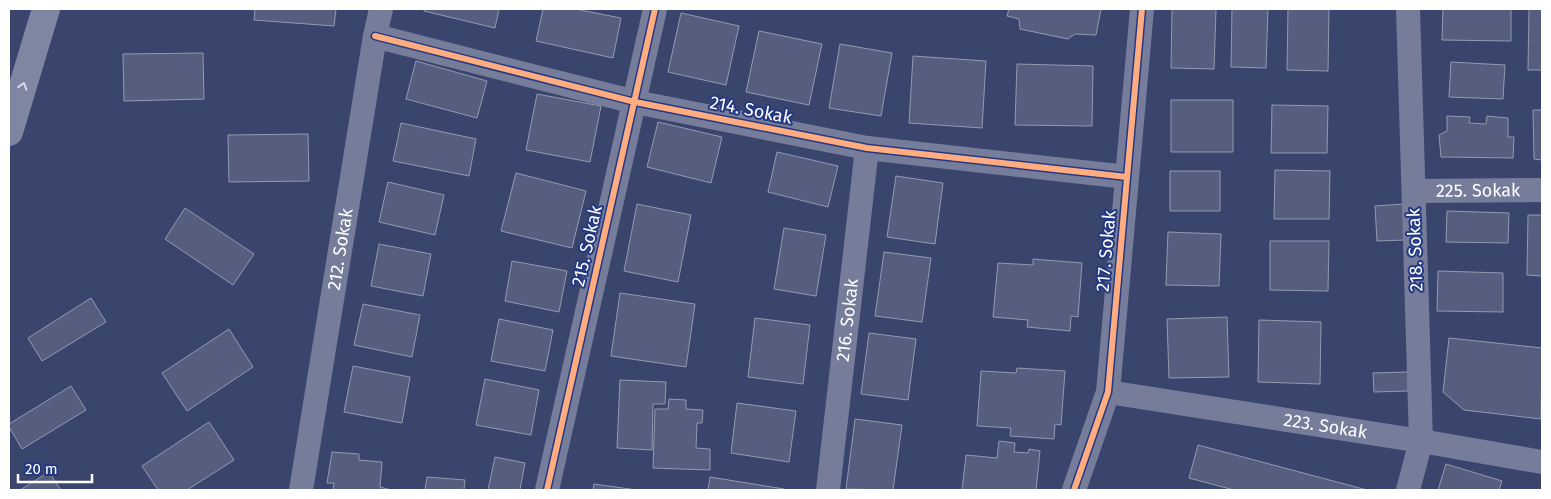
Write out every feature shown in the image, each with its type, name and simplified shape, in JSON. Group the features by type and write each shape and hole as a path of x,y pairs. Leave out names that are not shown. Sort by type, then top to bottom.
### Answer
{"main road":[{"path":"9,132 46,9"}],"street":[{"name":"212. Sokak","path":"300,490 381,9"},
{"name":"215. Sokak","path":"547,490 655,9"},
{"name":"217. Sokak","path":"1074,490 1108,392 1142,9"},
{"name":"218. Sokak","path":"1408,9 1421,441 1408,490"},
{"name":"214. Sokak","path":"375,36 635,102 867,148 1127,177"},
{"name":"216. Sokak","path":"828,490 867,148"},
{"name":"225. Sokak","path":"1414,191 1542,190"},
{"name":"223. Sokak","path":"1108,392 1542,462"}],"building":[{"path":"255,9 336,9 334,26 254,20"},
{"path":"424,9 499,9 495,28 424,11"},
{"path":"543,9 575,9 621,18 613,58 536,41"},
{"path":"1009,9 1101,9 1096,35 1075,34 1068,39 1020,29 1019,19 1007,16"},
{"path":"1172,9 1216,9 1214,69 1171,68"},
{"path":"1232,9 1268,9 1266,68 1231,67"},
{"path":"1288,9 1329,9 1328,71 1287,70"},
{"path":"1443,9 1511,9 1511,41 1442,40"},
{"path":"1529,9 1542,9 1542,70 1528,70"},
{"path":"681,13 739,26 726,85 668,72"},
{"path":"759,31 822,44 809,105 746,92"},
{"path":"840,44 892,53 881,116 829,108"},
{"path":"203,53 204,99 124,101 123,54"},
{"path":"913,56 986,61 982,128 909,123"},
{"path":"416,61 487,81 477,118 406,99"},
{"path":"1451,62 1505,65 1503,99 1449,97"},
{"path":"1017,64 1093,66 1092,126 1015,125"},
{"path":"537,94 601,106 590,162 526,150"},
{"path":"1171,100 1233,100 1233,152 1171,152"},
{"path":"1272,105 1328,106 1327,153 1271,153"},
{"path":"1533,110 1542,110 1542,160 1534,159"},
{"path":"1447,116 1470,117 1469,123 1486,124 1487,116 1508,118 1508,137 1514,137 1513,158 1441,157 1439,135 1447,131"},
{"path":"658,122 722,137 711,183 647,167"},
{"path":"401,123 476,139 469,176 393,161"},
{"path":"308,134 309,181 229,182 228,135"},
{"path":"777,152 838,166 828,207 768,192"},
{"path":"1275,170 1330,171 1329,219 1274,219"},
{"path":"1170,171 1220,171 1220,211 1170,211"},
{"path":"516,173 586,191 572,248 501,231"},
{"path":"896,176 943,183 935,244 887,237"},
{"path":"388,182 444,195 435,235 379,222"},
{"path":"637,204 691,215 678,282 624,271"},
{"path":"1404,204 1406,240 1377,241 1375,206"},
{"path":"185,208 254,254 233,285 165,239"},
{"path":"1447,211 1509,213 1508,243 1446,242"},
{"path":"1528,215 1542,215 1542,276 1527,275"},
{"path":"784,228 826,235 816,296 774,289"},
{"path":"1168,232 1221,234 1219,286 1166,285"},
{"path":"1270,241 1329,241 1328,291 1270,290"},
{"path":"379,244 431,254 423,296 371,286"},
{"path":"884,252 931,258 922,322 875,316"},
{"path":"1033,259 1082,263 1078,317 1071,316 1070,331 1027,327 1028,320 993,317 998,263 1033,265"},
{"path":"512,261 567,271 559,312 505,301"},
{"path":"1438,271 1503,273 1503,312 1437,311"},
{"path":"620,293 695,304 686,367 611,356"},
{"path":"91,298 106,322 42,361 28,338"},
{"path":"363,304 420,315 412,357 354,345"},
{"path":"1227,317 1229,377 1169,378 1167,319"},
{"path":"755,318 810,325 803,384 748,377"},
{"path":"499,319 553,330 545,371 491,361"},
{"path":"1259,320 1321,322 1320,384 1258,382"},
{"path":"229,329 253,367 187,411 162,373"},
{"path":"869,333 916,339 908,400 861,394"},
{"path":"1449,338 1542,348 1541,419 1464,410 1443,392"},
{"path":"353,366 410,377 402,423 344,412"},
{"path":"1017,368 1065,371 1061,425 1055,424 1054,439 1010,436 1011,428 977,426 981,371 1016,373"},
{"path":"1408,372 1408,391 1374,392 1373,373"},
{"path":"485,379 539,390 531,435 476,425"},
{"path":"620,380 666,382 665,404 653,404 652,450 617,448"},
{"path":"71,386 86,410 22,449 9,424"},
{"path":"669,399 686,400 686,409 703,410 702,423 697,423 696,448 710,449 710,470 653,468 655,409 668,409"},
{"path":"737,403 796,411 789,462 731,453"},
{"path":"855,419 902,425 893,490 846,489"},
{"path":"209,422 234,460 187,490 158,490 142,466"},
{"path":"999,441 1015,443 1014,452 1028,453 1029,449 1040,451 1036,490 962,490 966,455 997,458"},
{"path":"1198,445 1367,490 1234,490 1189,478"},
{"path":"332,452 359,454 359,460 382,462 380,487 391,490 333,490 334,483 327,483"},
{"path":"495,457 525,463 520,490 488,490"},
{"path":"1446,464 1502,481 1499,490 1438,490"},
{"path":"49,472 61,490 20,490"},
{"path":"427,477 465,480 464,490 425,490"},
{"path":"710,477 784,489 784,490 708,490"},
{"path":"594,484 637,490 593,490"}],"cycle path":[{"path":"547,490 655,9"},
{"path":"1074,490 1108,392 1142,9"},
{"path":"375,36 635,102 867,148 1127,177"}]}
